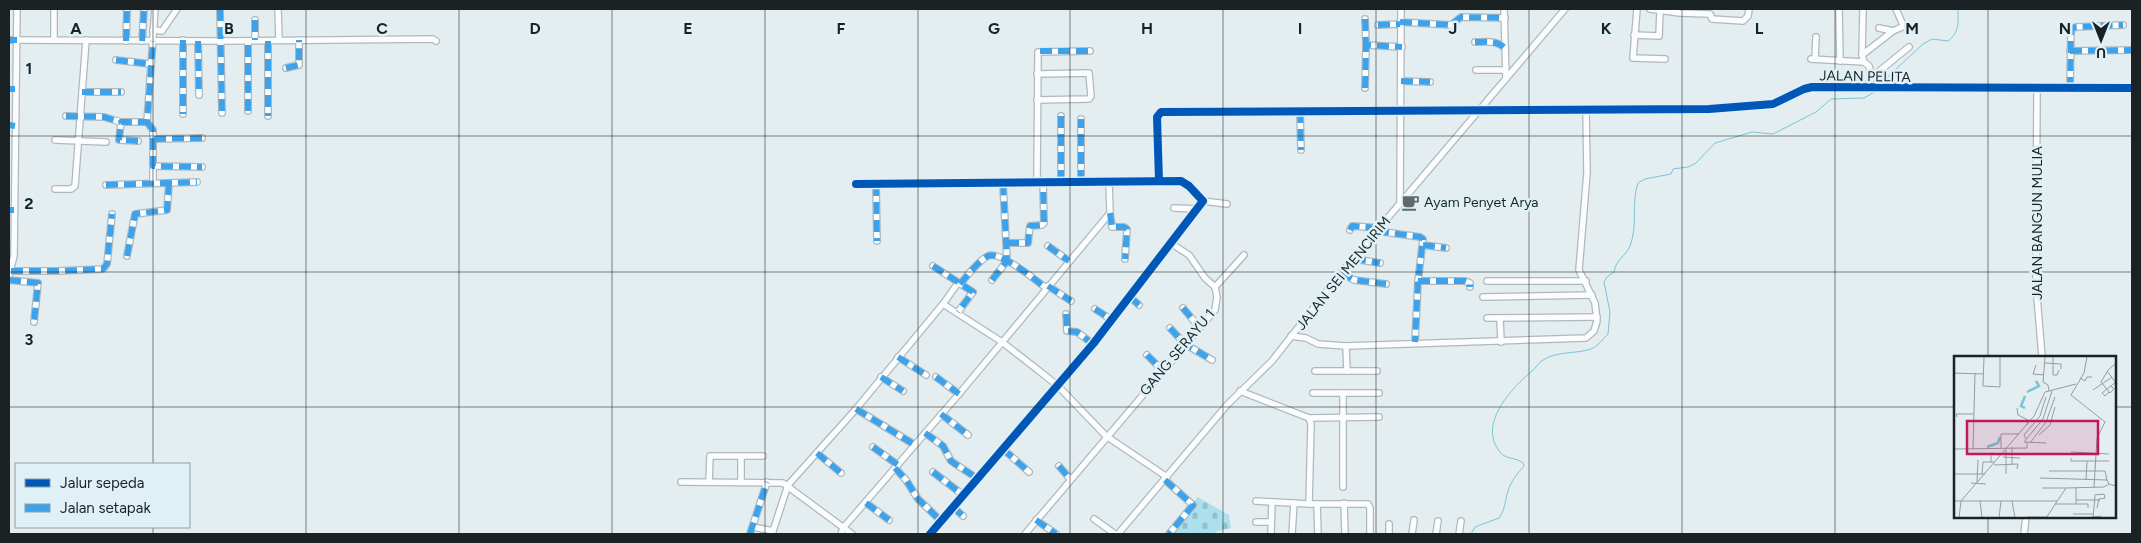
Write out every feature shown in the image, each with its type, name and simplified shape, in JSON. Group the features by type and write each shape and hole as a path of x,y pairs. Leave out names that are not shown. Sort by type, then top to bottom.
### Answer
{"street":[{"path":"17,9 12,89 11,210 14,256 10,273 103,269 106,264 112,214"},
{"path":"54,9 54,40"},
{"path":"126,41 127,9"},
{"path":"142,41 144,9"},
{"path":"153,183 154,139 153,130 147,122 155,9"},
{"path":"153,30 162,31 177,9"},
{"path":"220,9 222,112"},
{"path":"278,9 278,40"},
{"path":"1400,204 1401,9"},
{"path":"1504,9 1506,78"},
{"name":"JALAN SEI MENCIRIM","path":"1116,534 1227,405 1272,361 1340,273 1481,110 1564,9"},
{"path":"1637,9 1632,58 1665,59"},
{"path":"1650,9 1686,14 1711,11 1712,19 1743,21 1748,16 1749,9"},
{"path":"1839,9 1840,61"},
{"path":"1863,9 1862,55 1864,62 1869,66 1872,77 1870,88"},
{"path":"1862,55 1903,25 1896,9"},
{"path":"1634,35 1659,36 1660,11"},
{"path":"1378,25 1400,23 1451,25 1461,17 1505,18"},
{"path":"1365,19 1365,88"},
{"path":"255,20 255,40"},
{"path":"2070,89 2072,27 2123,25"},
{"path":"1879,28 1893,32"},
{"path":"1816,37 1813,59 1864,62"},
{"path":"9,40 268,41 433,39 436,41"},
{"path":"56,189 71,189 75,186 86,40"},
{"path":"182,40 183,114"},
{"path":"286,68 299,65 300,40"},
{"path":"198,41 199,95"},
{"path":"248,41 248,111"},
{"path":"268,41 268,116"},
{"path":"1475,42 1490,41 1505,48"},
{"path":"1366,45 1402,46"},
{"path":"1872,77 1909,47"},
{"path":"1007,243 1028,243 1030,226 1042,225 1044,223 1040,182 1037,100 1038,54 1040,50 1090,50"},
{"path":"2070,51 2132,50"},
{"path":"116,60 150,64"},
{"path":"1476,70 1505,70"},
{"path":"1037,74 1089,73 1090,98 1037,100"},
{"path":"1401,81 1430,82"},
{"name":"JALAN PELITA","path":"1159,181 1157,117 1159,112 1709,109 1763,106 1782,101 1808,88 2132,88"},
{"name":"JALAN BANGUN MULIA","path":"2037,89 2036,284 2042,356"},
{"path":"82,92 120,92"},
{"path":"1291,336 1306,338 1318,344 1346,346 1415,342 1500,342 1586,338 1594,331 1597,317 1592,295 1586,281 1580,274 1579,258 1588,173 1586,110"},
{"path":"1300,111 1301,150"},
{"path":"66,116 104,117 121,122 147,122"},
{"path":"1061,116 1061,182"},
{"path":"1081,119 1081,182"},
{"path":"121,122 116,140 138,141"},
{"path":"154,139 202,138"},
{"path":"55,140 106,142"},
{"path":"153,166 202,167"},
{"path":"856,184 1159,181 1185,183 1203,202 1227,204"},
{"path":"106,185 198,182"},
{"path":"1109,182 1112,227 1126,228 1125,259"},
{"path":"127,256 135,214 168,210 169,183"},
{"path":"992,280 1007,261 1003,183"},
{"path":"876,184 877,241"},
{"path":"930,534 1093,344 1203,202"},
{"path":"1174,208 1197,209"},
{"path":"842,531 1110,212"},
{"path":"1350,230 1352,226 1422,237 1423,246 1418,281 1415,342"},
{"name":"GANG SERAYU 1","path":"1025,534 1214,310 1215,287 1205,278 1197,263 1189,255 1172,244"},
{"path":"1048,246 1069,261"},
{"path":"1423,246 1446,248"},
{"path":"753,527 772,533 788,486 856,409 959,283 973,268 990,255 1007,261 1071,301"},
{"path":"1215,287 1244,255"},
{"path":"1354,259 1380,263"},
{"path":"933,266 972,292 958,312"},
{"path":"1340,273 1354,280 1386,284"},
{"path":"9,280 38,283 34,322"},
{"path":"1418,281 1465,281 1470,283 1470,287"},
{"path":"1487,281 1586,281"},
{"path":"1483,297 1592,295"},
{"path":"1130,297 1139,305"},
{"path":"943,304 1002,342 1058,386 1106,436 1166,478 1193,506 1169,534"},
{"path":"1184,308 1199,327"},
{"path":"1095,309 1112,320"},
{"path":"1066,314 1067,331 1077,332 1093,344"},
{"path":"1487,318 1597,317"},
{"path":"1500,318 1500,342"},
{"path":"1170,328 1185,344 1212,360"},
{"path":"1346,346 1347,371"},
{"path":"1146,355 1162,370"},
{"path":"898,357 926,375"},
{"path":"1315,371 1377,371"},
{"path":"881,377 903,391"},
{"path":"936,377 959,394"},
{"path":"1240,391 1309,418 1380,417"},
{"path":"1314,393 1379,393"},
{"path":"1343,393 1344,487"},
{"path":"856,409 915,445"},
{"path":"941,414 968,435"},
{"path":"1309,418 1312,424 1309,504"},
{"path":"925,433 943,446 951,461 978,478"},
{"path":"873,447 896,466 922,503 941,521"},
{"path":"1003,449 1029,472"},
{"path":"817,453 842,473"},
{"path":"709,482 710,456 764,456"},
{"path":"741,457 741,482"},
{"path":"1059,466 1070,479"},
{"path":"933,472 963,496"},
{"path":"681,482 780,483 788,486 842,531 852,534"},
{"path":"750,534 767,482"},
{"path":"1256,501 1309,504 1368,504 1370,508 1370,534"},
{"path":"1271,534 1272,502"},
{"path":"866,503 889,520"},
{"path":"1292,534 1294,503"},
{"path":"1344,503 1345,534"},
{"path":"1317,504 1318,534"},
{"path":"953,507 963,516"},
{"path":"2024,534 2026,518"},
{"path":"1094,519 1116,534"},
{"path":"1036,520 1056,534"},
{"path":"1412,534 1414,520"},
{"path":"1436,534 1438,521"},
{"path":"1459,534 1461,521"},
{"path":"1256,522 1271,522"},
{"path":"1389,524 1389,534"}],"green space":[{"path":"1198,497 1229,515 1231,528 1215,532 1215,534 1168,534"}],"waterway":[{"path":"1880,84 1923,44 1932,39 1948,41 1955,34 1958,26 1958,9"},
{"path":"1471,534 1475,527 1499,518 1504,509 1511,484 1524,466 1520,461 1502,455 1494,441 1492,430 1500,407 1515,387 1543,360 1554,355 1591,349 1598,345 1608,334 1610,312 1604,282 1614,272 1617,264 1630,246 1634,231 1635,198 1638,183 1645,179 1671,174 1673,169 1688,167 1696,163 1715,143 1752,132 1773,134 1816,112 1831,99 1864,98 1878,90"}],"marked path":[{"path":"126,41 127,9"},
{"path":"142,41 144,9"},
{"path":"220,9 222,113"},
{"path":"1400,22 1451,25 1461,17 1505,18"},
{"path":"1365,19 1366,45"},
{"path":"255,20 255,40"},
{"path":"1378,25 1400,24"},
{"path":"2070,89 2071,29 2076,27 2123,25"},
{"path":"9,40 17,40"},
{"path":"183,40 183,114"},
{"path":"286,68 299,65 299,40"},
{"path":"138,141 119,140 121,122 147,122 153,41"},
{"path":"198,41 199,95"},
{"path":"248,41 248,111"},
{"path":"268,41 268,116"},
{"path":"1475,42 1495,43 1505,48"},
{"path":"1365,88 1366,45 1402,47"},
{"path":"2070,51 2132,50"},
{"path":"1040,51 1090,51"},
{"path":"116,60 150,64"},
{"path":"1401,81 1430,82"},
{"path":"9,89 15,89"},
{"path":"82,92 121,92"},
{"path":"1300,111 1301,150"},
{"path":"66,116 104,117 121,122"},
{"path":"1061,116 1061,182"},
{"path":"1081,119 1081,182"},
{"path":"147,122 153,130 153,166 202,167"},
{"path":"9,125 15,126"},
{"path":"154,139 202,138"},
{"path":"106,185 197,182"},
{"path":"1007,243 1028,243 1030,226 1042,225 1044,223 1043,182"},
{"path":"127,256 135,214 167,210 169,183"},
{"path":"992,280 1007,261 1003,183"},
{"path":"876,184 877,241"},
{"path":"9,210 14,210"},
{"path":"1110,213 1112,227 1124,227 1127,229 1125,259"},
{"path":"11,271 103,269 107,264 112,214"},
{"path":"1350,230 1352,226 1380,228"},
{"path":"1377,231 1423,239 1418,281 1415,342"},
{"path":"1423,245 1446,248"},
{"path":"1048,246 1069,261"},
{"path":"960,284 973,268 988,256 993,255 1018,267 1046,288"},
{"path":"1354,259 1380,263"},
{"path":"933,266 973,292 958,312"},
{"path":"1341,273 1354,280 1386,284"},
{"path":"9,280 38,283 34,322"},
{"path":"1418,281 1465,281 1470,283 1470,287"},
{"path":"1048,286 1071,301"},
{"path":"1130,297 1139,305"},
{"path":"1183,308 1199,327"},
{"path":"1095,309 1112,320"},
{"path":"1066,314 1067,331 1077,332 1093,344"},
{"path":"1170,328 1185,344 1212,360"},
{"path":"1147,355 1162,370"},
{"path":"898,357 926,375"},
{"path":"881,377 903,391"},
{"path":"936,377 959,394"},
{"path":"856,409 915,445"},
{"path":"941,414 968,435"},
{"path":"925,433 943,446 951,461 978,479"},
{"path":"873,447 898,465"},
{"path":"1003,449 1029,472"},
{"path":"817,453 841,473"},
{"path":"1059,466 1070,479"},
{"path":"895,468 906,480 918,499 941,521"},
{"path":"933,472 963,495"},
{"path":"1165,480 1193,505 1169,534"},
{"path":"750,534 767,482"},
{"path":"866,503 889,520"},
{"path":"953,507 963,516"},
{"path":"1036,520 1056,534"}],"cycle path":[{"path":"1159,181 1157,117 1161,112 1709,109 1773,104 1812,87 2132,88"},
{"path":"856,184 1181,181 1189,186 1203,201 1093,344 930,534"}],"place":[{"name":"Ayam Penyet Arya","path":"1410,202"}]}
